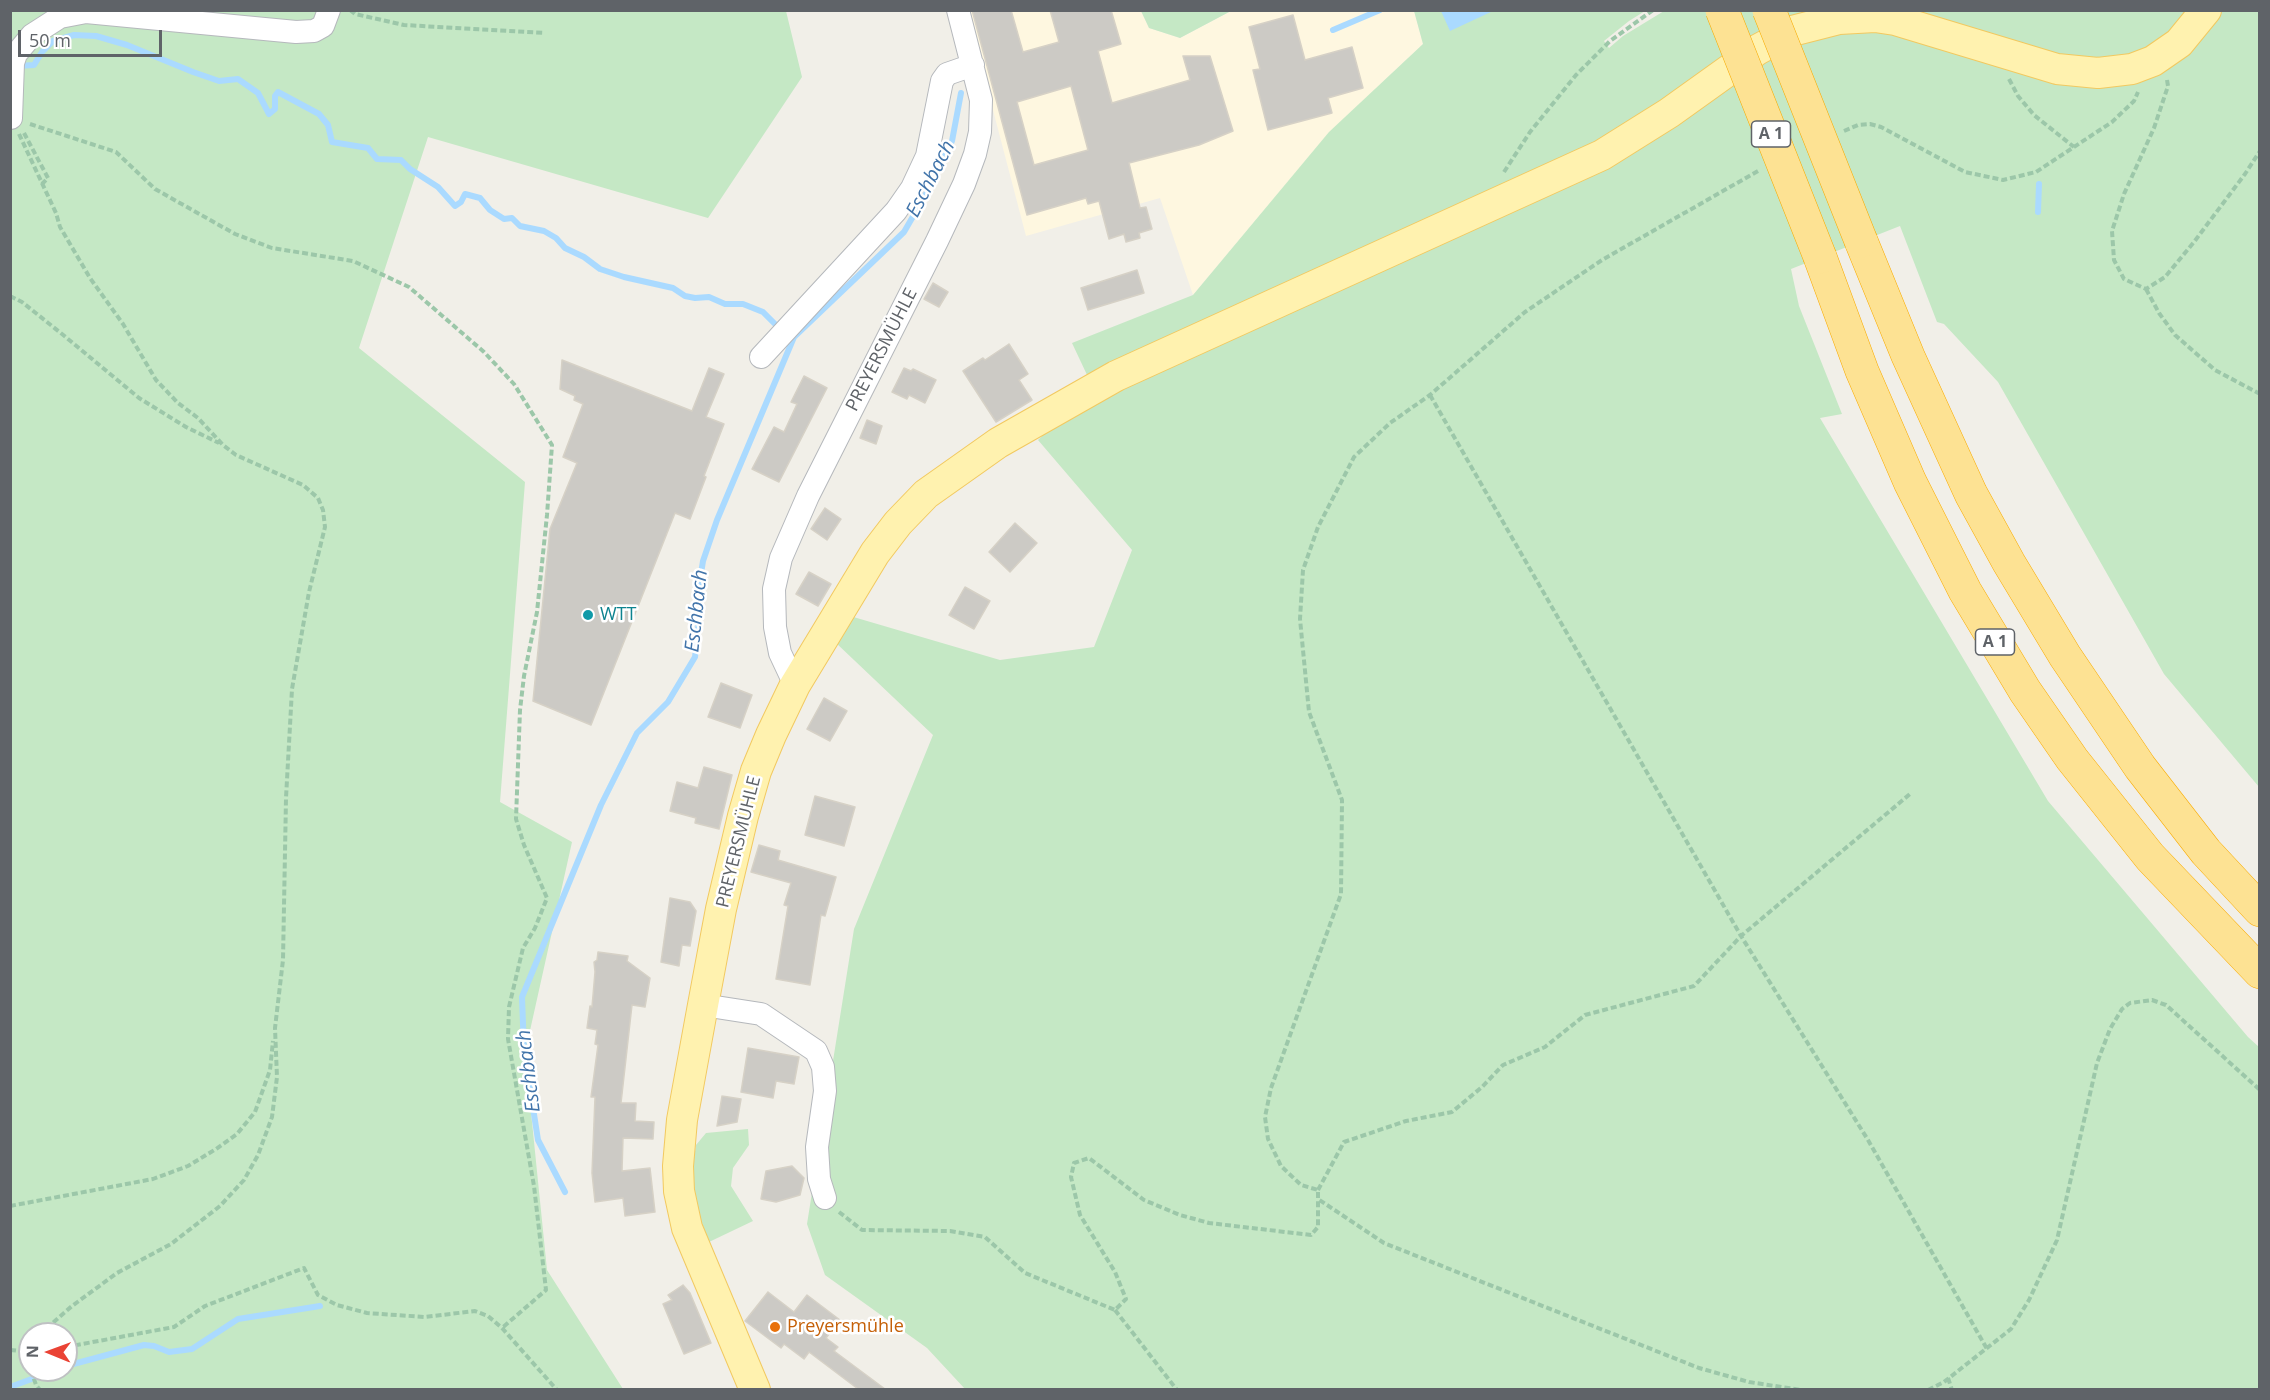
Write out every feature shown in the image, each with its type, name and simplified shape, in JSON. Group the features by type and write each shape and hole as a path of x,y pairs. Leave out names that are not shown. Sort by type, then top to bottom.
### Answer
{"highway":[{"name":"A 1","path":"1722,10 1820,257 1862,371 1910,482 1965,591 2025,691 2072,759 2150,857 2259,972"},
{"name":"A 1","path":"1769,10 1908,356 1971,494 2065,656 2140,767 2206,852 2259,910"}],"main road":[{"path":"2156,59 2188,34 2206,10"},
{"name":"PREYERSMÜHLE","path":"755,1389 687,1228 679,1191 678,1166 682,1120 721,909 743,816 760,762 795,685 875,553 898,523 926,494 1038,419 1116,376 1602,155 1669,112 1757,50 1792,31 1839,19 1875,17 1914,24 2056,69 2081,73 2115,72 2156,59"}],"street":[{"path":"10,118 13,63 16,54 32,35 60,17 86,12 296,33 314,31 323,26 329,10"},
{"name":"PREYERSMÜHLE","path":"795,685 780,653 773,602 777,571 786,544 937,241 970,169 980,132 981,100 958,10"},
{"path":"761,357 786,327 879,231 912,188 927,156 942,81 947,74 973,65"},
{"path":"703,1005 761,1014 816,1051 822,1066 825,1091 817,1147 819,1179 825,1197"}],"path":[{"path":"350,10 355,14 404,25 545,33"},
{"path":"1484,210 1500,179 1530,132 1576,75 1610,41 1653,10"},
{"path":"2002,52 2006,72 2018,96 2047,128 2074,147"},
{"path":"1837,135 1858,125 1870,124 1881,127 1965,171 2003,180 2036,172 2112,122 2134,101 2156,59"},
{"path":"2156,59 2168,86 2154,128 2124,194 2112,231 2114,260 2124,279 2146,289 2159,313 2175,335 2215,369 2259,394"},
{"path":"10,118 116,152 155,189 235,234 272,248 353,261 409,287 484,352 514,384 552,445 537,612 524,676 520,710 516,819 524,845 547,898 535,928 523,948 509,1007 508,1039 534,1186 546,1290 502,1328"},
{"path":"10,1206 153,1179 188,1166 237,1134 255,1112 270,1070 283,960 285,798 292,689 309,592 325,527 323,510 318,498 303,485 236,455 156,380 123,324 90,278 60,227 16,130 22,129 48,178 42,184"},
{"path":"2146,289 2165,277 2194,242 2245,174 2259,151"},
{"path":"1318,1190 1301,1185 1281,1166 1268,1139 1265,1117 1271,1088 1341,894 1342,800 1309,712 1300,619 1303,570 1318,527 1354,457 1389,423 1430,395 1535,305 1602,260 1764,168"},
{"path":"10,296 38,315 140,398 186,427 223,445"},
{"path":"1430,395 1741,936 1868,1140 1987,1349"},
{"path":"1115,1310 1126,1299 1115,1272 1080,1215 1071,1177 1074,1162 1089,1158 1144,1200 1180,1215 1209,1223 1311,1235 1318,1227 1318,1190 1344,1142 1406,1121 1452,1112 1482,1087 1503,1065 1545,1047 1585,1015 1694,986 1741,936 1910,794"},
{"path":"1928,1389 1948,1378 2011,1329 2029,1300 2058,1240 2097,1063 2110,1029 2122,1009 2130,1003 2152,1000 2166,1005 2259,1090"},
{"path":"54,1322 117,1273 190,1231 220,1206 244,1180 258,1155 274,1108 277,1077 275,1028"},
{"path":"825,1197 845,1218 862,1230 950,1231 985,1237 1025,1273 1115,1310 1177,1389"},
{"path":"1318,1199 1384,1243 1699,1368 1749,1382 1801,1389"},
{"path":"78,1345 174,1327 205,1306 304,1268 318,1295 337,1305 367,1313 425,1317 475,1311 488,1316 502,1328 557,1389"},
{"path":"1948,1378 1952,1389"}],"shaded area":[{"path":"967,11 1141,11 1149,28 1180,38 1231,11 1414,11 1423,44 1329,133 1193,295 1160,198 1026,236"}],"green space":[{"path":"10,11 786,11 802,77 708,218 428,137 359,348 525,482 500,802 572,842 525,1053 547,1270 623,1389 11,1389"},
{"path":"1141,11 1231,11 1180,38 1149,28"},
{"path":"1414,11 1645,11 1604,41 1609,48 1623,36 1664,11 1816,11 1603,140 1088,377 1072,343 1193,295 1329,132 1423,44"},
{"path":"1837,11 2259,11 2259,787 2164,674 1998,382 1944,324 1937,322 1900,226 1791,269 1799,306 1842,414 1820,418 2048,801 2248,1037 2259,1047 2259,1389 965,1389 927,1348 825,1275 807,1224 854,929 933,735 835,642 850,616 1000,660 1094,647 1132,550 1038,440 1073,406 1382,266"},
{"path":"748,1129 749,1145 733,1168 731,1186 753,1221 709,1242 692,1197 692,1171 696,1145 706,1133"}],"water":[{"path":"1441,11 1493,11 1450,31"}],"building":[{"path":"972,10 1011,10 1023,52 1059,42 1050,10 1111,10 1121,44 1098,51 1112,103 1190,80 1183,56 1210,56 1233,131 1199,145 1129,163 1140,208 1146,207 1152,229 1139,233 1140,238 1126,242 1124,234 1109,239 1099,201 1088,204 1086,198 1027,215","holes":["1071,86 1088,150 1034,165 1017,102"]},
{"path":"1293,15 1305,60 1352,47 1363,88 1328,98 1332,113 1268,130 1253,70 1260,69 1249,27"},
{"path":"1137,270 1144,293 1088,310 1081,288"},
{"path":"933,283 948,292 939,307 924,299"},
{"path":"1009,344 1028,374 1019,380 1032,400 996,422 963,371"},
{"name":"WTT","path":"562,360 692,411 709,368 724,374 706,417 724,424 704,476 706,477 690,519 675,513 591,725 533,701 550,529 577,463 563,457 583,404 574,400 575,396 560,389"},
{"path":"904,368 911,371 913,369 936,380 925,403 909,395 907,399 892,392"},
{"path":"804,376 827,388 779,482 752,469 774,427 784,432 797,404 791,402"},
{"path":"867,420 882,426 876,444 860,438"},
{"path":"825,508 841,519 827,540 811,529"},
{"path":"1015,523 1037,543 1010,572 989,552"},
{"path":"809,572 831,584 818,606 796,594"},
{"path":"965,587 990,601 974,629 949,615"},
{"path":"721,683 752,695 740,728 708,717"},
{"path":"824,698 847,711 830,741 807,729"},
{"path":"704,767 732,775 719,829 695,823 696,818 670,811 677,782 698,788"},
{"path":"815,796 855,807 844,846 805,835"},
{"path":"759,845 780,851 778,860 836,877 825,916 821,915 810,985 776,979 788,906 784,905 791,883 751,872"},
{"path":"670,898 690,902 696,911 690,946 682,945 679,966 661,962"},
{"path":"598,952 628,956 627,961 650,978 645,1007 632,1005 621,1103 636,1103 635,1121 654,1122 653,1139 623,1138 622,1171 650,1168 655,1212 625,1216 623,1198 595,1202 592,1173 595,1097 591,1097 598,1045 595,1044 597,1030 587,1028 590,1006 592,1007 594,962 597,960"},
{"path":"748,1048 799,1057 794,1084 776,1081 773,1098 741,1092"},
{"path":"722,1096 741,1099 737,1122 717,1126"},
{"path":"792,1166 804,1178 800,1195 776,1202 761,1199 766,1171"},
{"path":"683,1285 690,1293 711,1343 684,1354 663,1304 672,1300 668,1295"},
{"path":"768,1292 794,1312 807,1295 840,1320 826,1338 838,1347 834,1351 885,1389 858,1389 809,1352 804,1359 784,1344 781,1348 745,1321"}],"waterway":[{"path":"1333,30 1380,10"},
{"path":"17,66 34,65 53,41 74,35 96,36 127,45 219,81 238,79 258,93 269,114 275,109 275,96 278,92 319,114 328,125 332,142 368,148 377,159 401,160 410,169 438,187 455,206 461,202 465,194 480,198 490,210 504,219 512,218 520,226 544,231 556,238 565,248 584,257 600,269 673,288 685,296 709,297 725,304 743,304 763,312 775,324"},
{"name":"Eschbach","path":"565,1192 538,1140 524,1050 522,997 601,805 637,733 668,702 695,657 699,620 699,586 703,561 717,520 794,337 904,232 952,141 961,93"},
{"path":"2038,212 2039,184"},
{"path":"78,1363 144,1345 169,1352 192,1349 238,1319 320,1306"},
{"path":"10,1387 24,1382"}],"place":[{"name":"WTT","path":"588,615"},
{"name":"Preyersmühle","path":"775,1327"}]}
